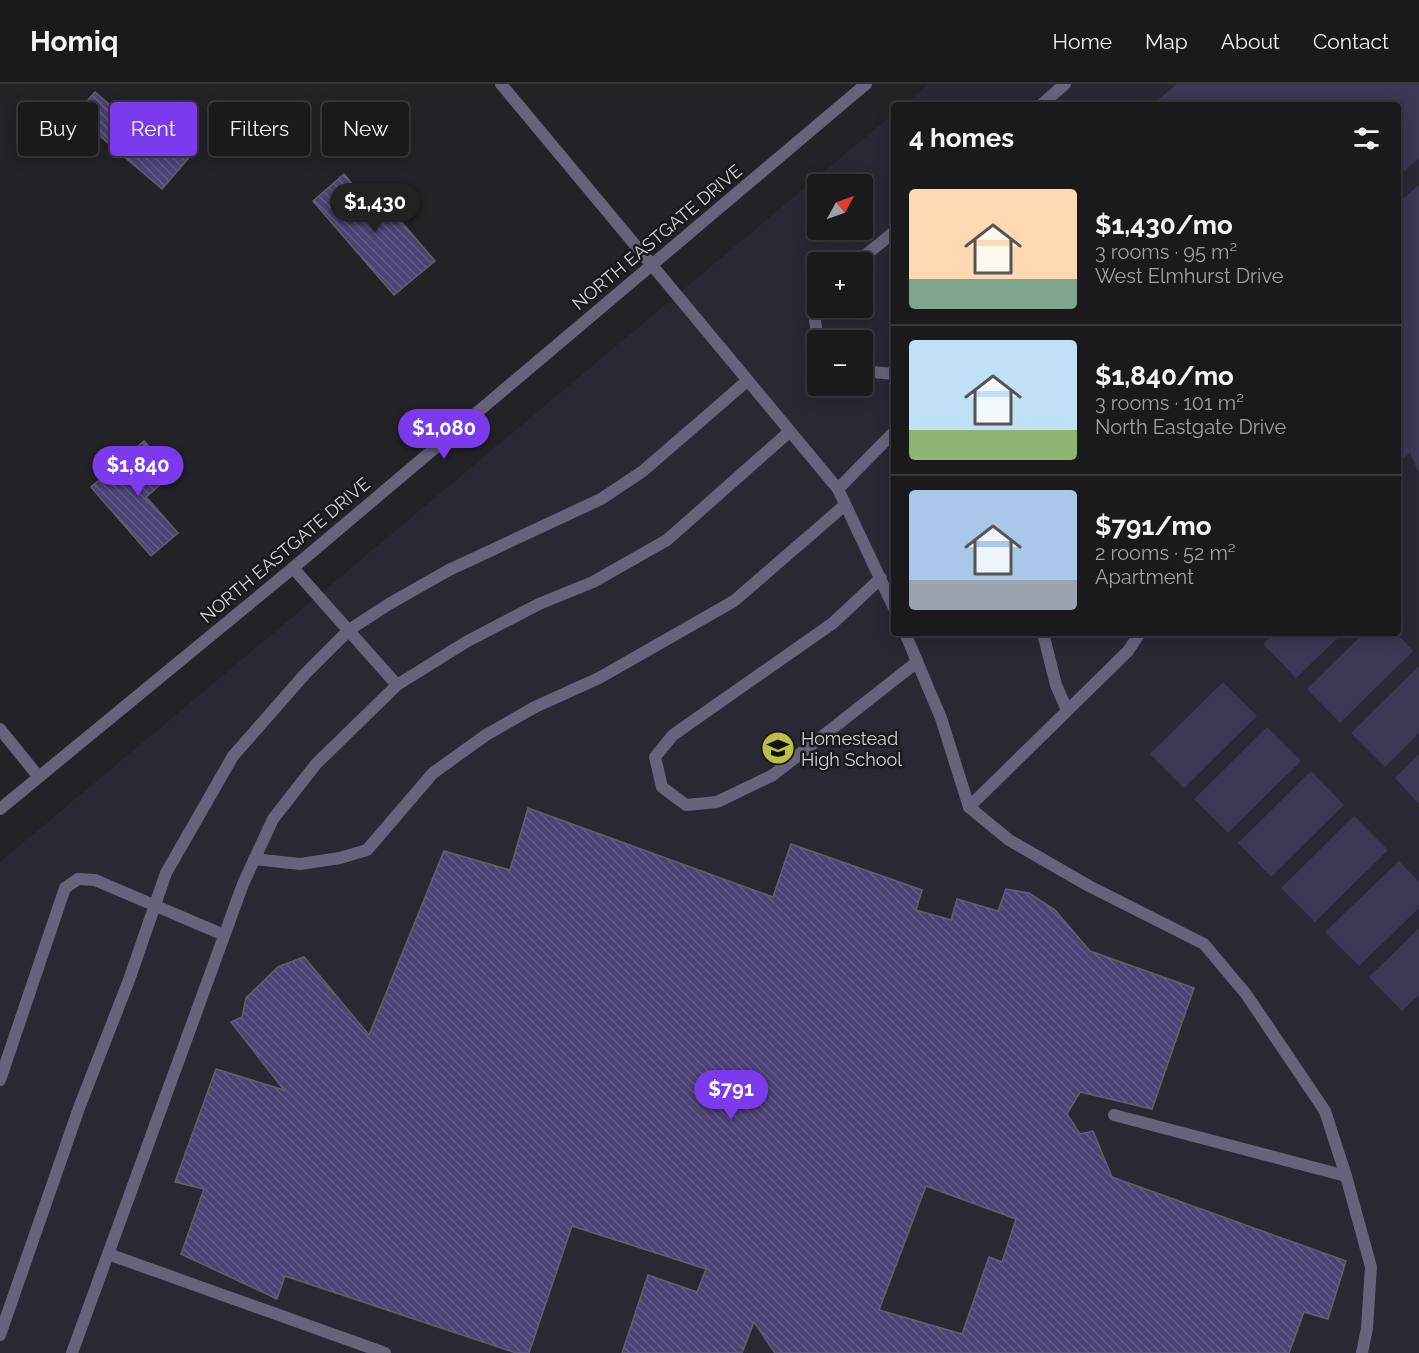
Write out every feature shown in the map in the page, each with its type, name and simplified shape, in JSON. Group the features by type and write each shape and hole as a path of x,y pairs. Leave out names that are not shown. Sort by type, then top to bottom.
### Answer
{"street":[{"path":"501,84 838,489 891,601"},
{"name":"NORTH EASTGATE DRIVE","path":"0,808 293,568 866,84"},
{"path":"1044,102 1065,84"},
{"path":"869,252 891,234"},
{"path":"873,372 891,374"},
{"path":"0,1335 79,1108 129,980 166,873 233,756 305,674 349,630 449,570 601,499 643,471 747,381"},
{"path":"72,1353 243,884 273,819 316,764 397,684 466,642 539,604 593,582 667,540 789,432"},
{"path":"838,489 891,435"},
{"path":"254,859 300,864 340,858 366,850 433,773 442,766 486,735 535,707 609,673 734,601 845,505"},
{"path":"293,568 397,684"},
{"path":"881,578 833,623 673,735 655,757 662,787 686,805 717,802 773,775 917,662"},
{"path":"906,636 941,718 969,807 1008,840 1089,886 1204,944 1246,994 1325,1111 1371,1267 1367,1328 1362,1353"},
{"path":"1044,636 1056,685 1067,710"},
{"path":"969,807 1128,651 1138,636"},
{"path":"0,729 38,776"},
{"path":"0,1080 65,888 78,879 95,880 224,935"},
{"path":"1114,1115 1346,1176"},
{"path":"108,1254 385,1353"}],"shaded area":[{"name":"Homestead High School","path":"929,84 1419,84 1419,1353 0,1353 0,862 807,186 807,240 873,240 873,174 821,174 891,116 891,636 1401,636 1401,102 908,102"},
{"path":"1177,84 1419,84 1419,158 1401,173 1401,102 1156,102"},
{"path":"1419,185 1419,473 1410,453 1401,460 1401,200"},
{"path":"1272,636 1340,636 1296,678 1263,644"},
{"path":"1361,636 1399,636 1413,651 1340,723 1307,689"},
{"path":"1419,666 1419,733 1385,767 1351,733"},
{"path":"1223,682 1257,716 1184,788 1150,754"},
{"path":"1267,727 1301,761 1228,833 1194,799"},
{"path":"1419,754 1419,804 1395,778"},
{"path":"1311,771 1344,805 1271,877 1238,843"},
{"path":"1354,816 1388,850 1315,922 1281,888"},
{"path":"1399,861 1419,882 1419,908 1359,966 1325,932"},
{"path":"1419,928 1419,995 1402,1011 1369,977"}],"building":[{"path":"95,92 110,105 110,145 98,135 98,102 86,102"},
{"path":"123,156 190,156 162,189"},
{"path":"344,174 366,201 376,192 435,261 394,295 313,201"},
{"path":"144,441 173,474 146,497 178,533 151,556 91,487"},
{"path":"528,808 773,897 791,844 922,890 916,910 951,920 957,899 998,911 1006,889 1029,893 1055,910 1090,951 1194,988 1152,1109 1080,1092 1067,1114 1080,1134 1093,1131 1112,1177 1346,1261 1328,1319 1304,1312 1289,1353 775,1353 754,1322 742,1353 622,1353 648,1275 697,1292 706,1269 572,1226 529,1353 516,1353 285,1276 277,1299 181,1254 204,1189 175,1182 216,1069 284,1090 231,1022 242,1017 246,998 278,967 304,957 369,1035 444,851 510,870","holes":["926,1186 1016,1219 1002,1262 989,1257 962,1334 879,1310"]}],"place":[{"name":"Homestead High School","path":"778,748"}]}
